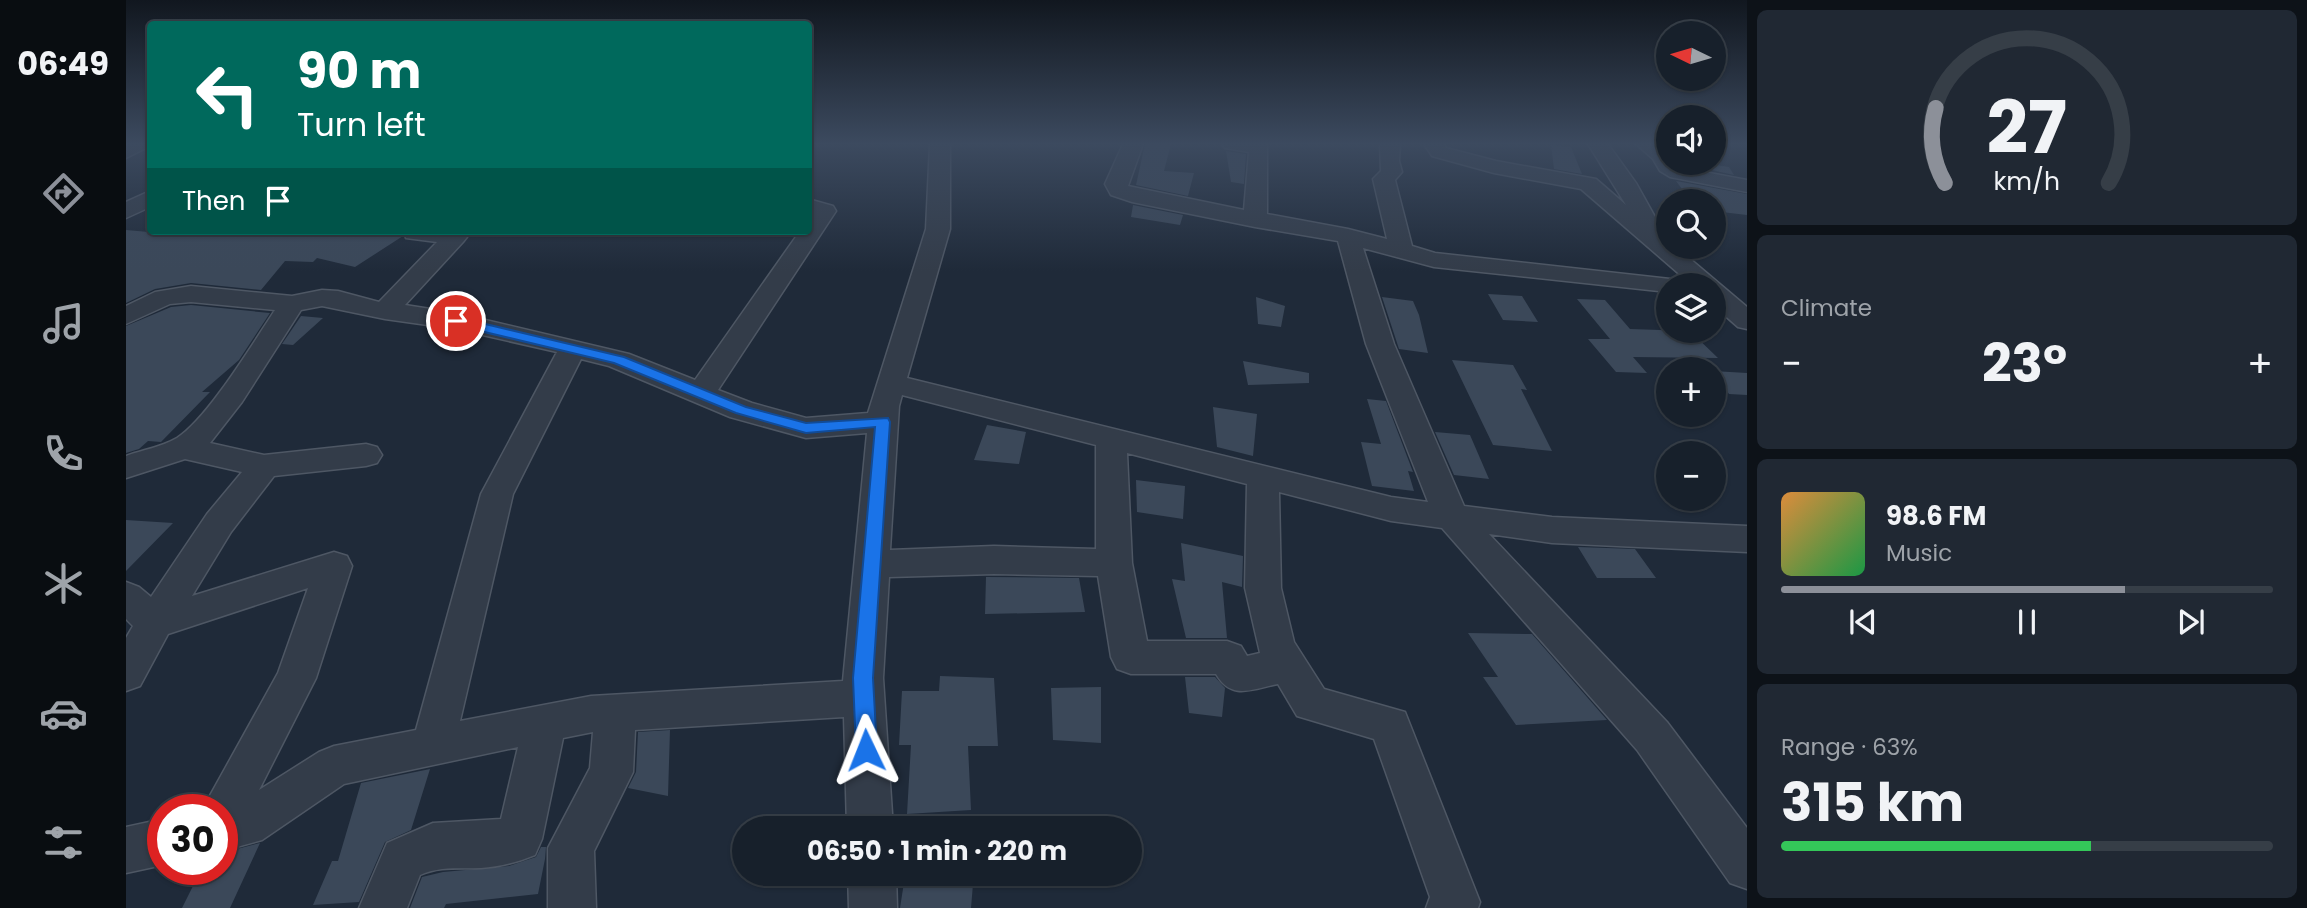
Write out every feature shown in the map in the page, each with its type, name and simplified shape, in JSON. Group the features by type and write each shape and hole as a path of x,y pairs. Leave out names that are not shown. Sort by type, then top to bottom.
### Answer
{"street":[{"path":"869,816 863,678 884,406 938,229 939,186"},
{"path":"1117,186 1119,190 1168,204 1349,236 1434,260 1656,284"},
{"path":"1255,220 1257,186"},
{"path":"1386,186 1401,251"},
{"path":"1591,186 1656,241"},
{"path":"1627,186 1639,212 1656,236"},
{"path":"126,211 147,200"},
{"path":"812,207 825,211 812,230"},
{"path":"385,311 455,237 434,235"},
{"path":"701,393 809,235"},
{"path":"1349,236 1380,344 1451,516 1652,736 1747,866"},
{"path":"1677,259 1693,273"},
{"path":"126,316 164,297 191,295 292,304 322,298 338,299 357,306 456,321 619,360 741,410 806,428 883,422"},
{"path":"1726,302 1747,321"},
{"path":"126,467 184,448 196,440 232,395 292,304"},
{"path":"433,746 497,494 573,348"},
{"path":"891,383 1391,509 1552,530 1747,539"},
{"path":"1111,439 1114,563 1131,657 1227,658 1238,675 1287,665"},
{"path":"184,448 264,466 366,455"},
{"path":"126,674 219,523 264,466"},
{"path":"1264,477 1263,588 1276,646 1311,703 1390,725 1456,902 1450,908"},
{"path":"872,564 994,560 1114,563"},
{"path":"155,624 334,566 296,678 234,794"},
{"path":"126,597 155,624"},
{"path":"238,826 246,824 334,766 545,723 616,712 864,698"},
{"path":"572,908 571,848 611,772 616,712"},
{"path":"383,908 403,859 433,846 483,845 519,839 545,723"},
{"path":"126,850 147,845"},
{"path":"872,886 873,908"}],"building":[{"path":"1142,186 1191,186 1188,196"},
{"path":"1680,186 1720,189 1682,189"},
{"path":"1726,190 1747,194 1747,215 1726,213"},
{"path":"1133,205 1183,215 1180,225 1131,217"},
{"path":"126,230 147,232 147,235 403,236 355,267 317,258 313,262 285,261 261,290 191,283 155,289 126,303"},
{"path":"1488,294 1522,296 1538,322 1503,320"},
{"path":"1256,297 1285,306 1281,327 1258,324"},
{"path":"1382,297 1413,301 1428,353 1399,349"},
{"path":"1577,299 1605,300 1630,329 1656,330 1656,343 1702,343 1717,357 1633,357 1647,373 1616,372 1588,339 1610,339"},
{"path":"191,305 270,313 239,360 202,392 210,392 161,442 148,441 139,449 126,453 126,326 171,307"},
{"path":"301,316 323,318 293,345 282,344"},
{"path":"1452,360 1513,365 1527,390 1521,389 1552,451 1493,445"},
{"path":"1243,361 1309,373 1309,383 1248,385"},
{"path":"1726,372 1747,373 1747,395 1729,394 1726,390"},
{"path":"1367,399 1386,401 1413,472 1408,471 1414,491 1372,486 1361,442 1381,444"},
{"path":"1213,407 1257,414 1253,456 1217,447"},
{"path":"987,425 1026,432 1019,464 974,460"},
{"path":"1435,432 1470,435 1489,479 1454,475"},
{"path":"1136,480 1185,486 1183,519 1137,512"},
{"path":"126,520 173,523 126,571"},
{"path":"1181,543 1243,556 1242,587 1222,582 1227,638 1186,638 1172,579 1185,581"},
{"path":"1578,547 1635,549 1656,578 1597,578"},
{"path":"986,577 1079,578 1085,612 985,614"},
{"path":"1468,633 1532,634 1607,720 1516,725 1483,677 1498,677"},
{"path":"940,676 994,678 998,746 968,746 971,810 907,814 911,745 899,745 902,691 939,691"},
{"path":"1185,677 1215,677 1225,688 1222,717 1189,713"},
{"path":"1101,687 1101,743 1053,740 1051,688"},
{"path":"670,730 668,796 628,788 636,772 638,732"},
{"path":"430,769 411,830 385,842 359,902 313,905 332,861 338,861 361,783"},
{"path":"260,843 230,908 182,908 194,885 238,885 238,849"},
{"path":"541,847 546,847 538,894 446,904 444,908 410,908 422,877 443,872 509,866 536,857"},
{"path":"903,886 973,886 971,908 900,908"}],"route":[{"path":"456,321 619,360 741,410 806,428 883,422 863,678 866,750"}]}
